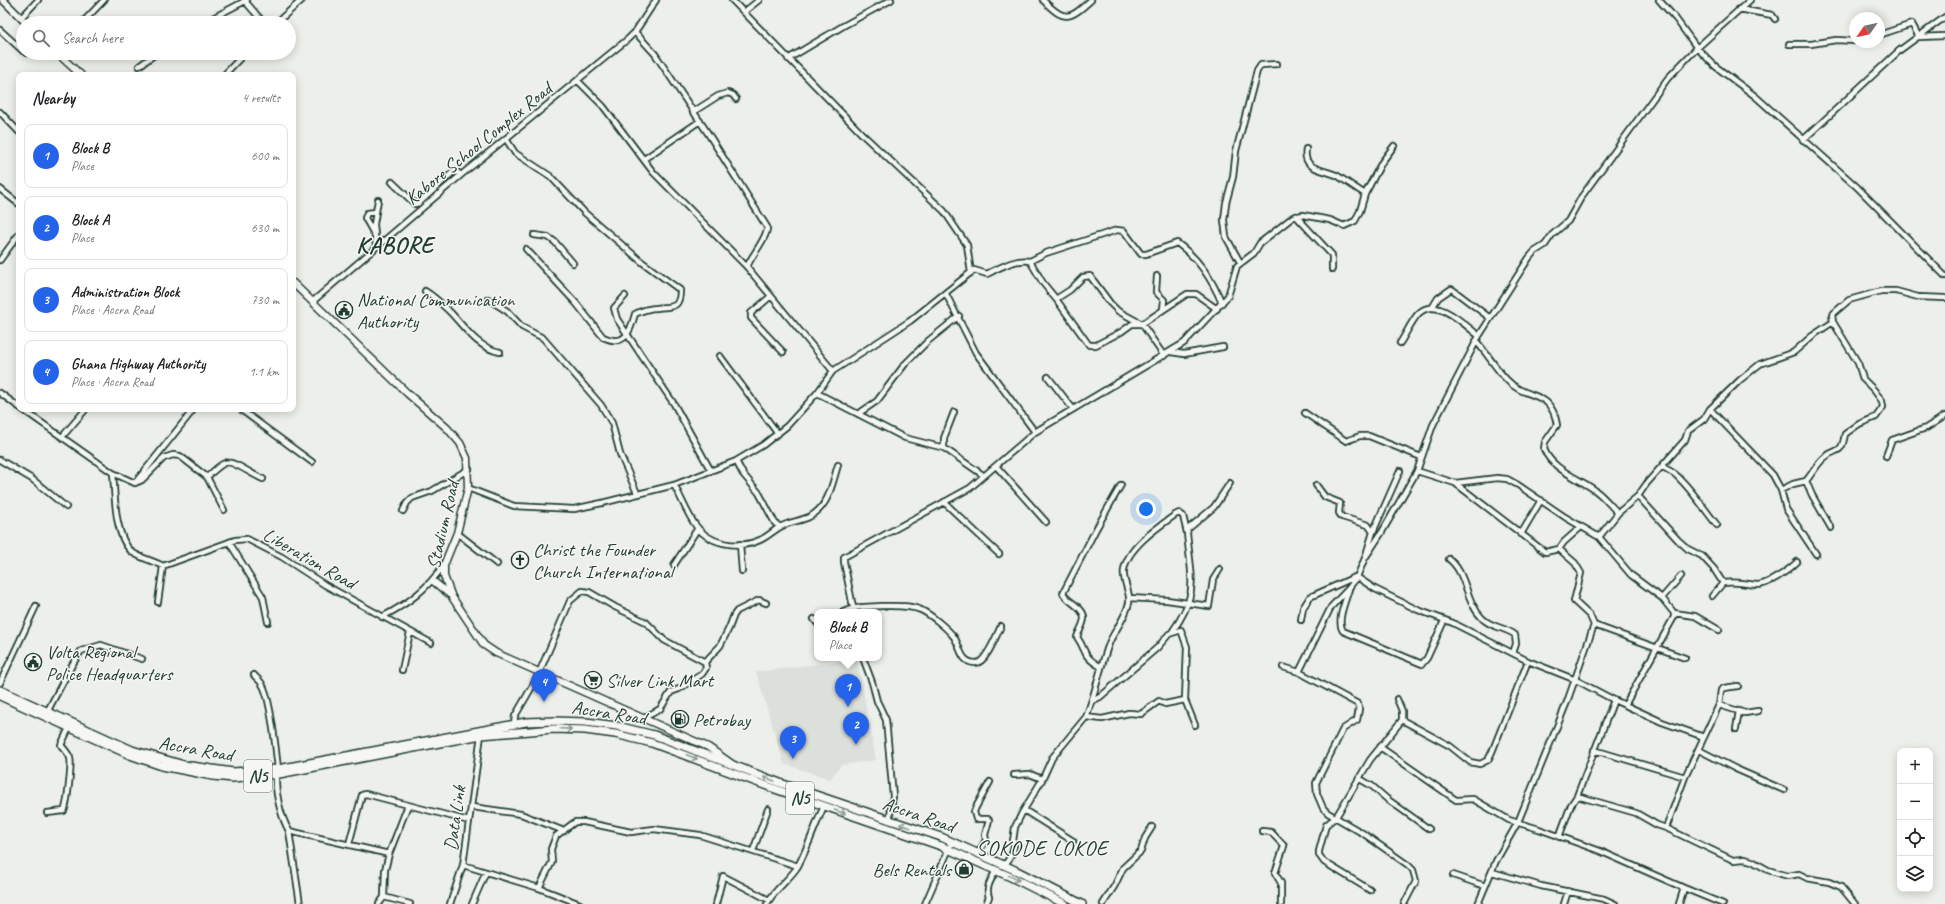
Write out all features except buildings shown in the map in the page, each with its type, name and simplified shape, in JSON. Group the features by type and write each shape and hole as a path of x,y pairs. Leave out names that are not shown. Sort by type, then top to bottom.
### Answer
{"main road":[{"path":"3,0 19,16"},
{"path":"65,60 78,72"},
{"name":"Stadium Road","path":"296,286 407,393 447,428 460,443 467,458 469,469 468,488 457,533 444,566 445,582 452,597 484,645 496,653 697,742 713,766"},
{"path":"433,580 452,597"},
{"name":"Accra Road","path":"0,690 132,750 164,761 233,772 277,772 514,724 554,721 586,722 617,726 654,735 734,766 952,842 1005,865 1082,904"},
{"name":"Accra Road","path":"0,696 130,755 176,770 233,778 277,772 481,735 547,729 585,730 616,734 652,743 887,829 949,849 1065,904"},
{"path":"697,742 719,754 734,766"}],"street":[{"path":"23,16 38,0"},
{"path":"89,16 104,0"},
{"path":"216,16 246,0 259,16"},
{"path":"284,16 302,0"},
{"name":"Kabore School Complex Road","path":"312,302 461,175 578,81 636,32 656,0"},
{"path":"732,0 862,135 944,211 967,246 971,272"},
{"path":"744,12 759,0"},
{"path":"788,59 843,26 891,0"},
{"path":"1043,0 1050,7 1067,16 1074,15 1091,0"},
{"path":"1660,0 1697,48 1715,66 1755,96 1857,188 1945,276"},
{"path":"1365,558 1374,548 1417,471 1433,425 1476,341 1529,258 1534,252 1545,245 1552,235 1568,221 1582,196 1668,78 1697,48 1750,0"},
{"path":"1739,9 1772,15 1775,18"},
{"path":"1803,140 1900,50 1945,16"},
{"path":"1885,33 1912,24 1919,37"},
{"path":"0,30 16,45"},
{"path":"636,32 655,54 700,121 767,227 766,234 750,257 747,267"},
{"path":"1919,37 1945,36"},
{"path":"1789,44 1811,44 1836,40 1849,41"},
{"path":"139,66 147,60"},
{"path":"227,72 239,60"},
{"path":"1240,262 1226,237 1224,220 1226,203 1233,176 1236,151 1257,71 1261,65 1276,64"},
{"path":"578,81 603,106 636,151 644,159 652,172 747,267 834,371"},
{"path":"693,112 722,94 732,95 736,99"},
{"path":"0,112 16,129"},
{"path":"644,159 700,121"},
{"path":"506,139 515,153 550,176 585,213 642,262 680,290 680,298 676,304 669,308 657,308 635,314 632,327 627,335 618,341 603,337 576,303 526,249"},
{"path":"854,609 844,557 970,488 1035,432 1184,343 1228,296 1235,270 1240,262 1254,253 1260,243 1286,222 1296,216 1303,215 1330,220 1344,226 1355,221 1360,211 1365,194 1382,162 1394,146"},
{"path":"1306,149 1305,157 1311,166 1317,170 1332,173 1340,177 1365,194"},
{"path":"392,182 416,204 452,173 457,172 461,175"},
{"path":"0,189 16,202"},
{"path":"376,247 376,212 378,200"},
{"path":"375,236 365,218 367,214 376,212"},
{"path":"1296,216 1332,256 1332,269"},
{"path":"468,488 514,506 574,509 674,484 711,472 736,461 778,434 818,393 834,371 910,321 946,294 974,270 986,274 1002,266 1025,261 1030,262 1046,253 1117,230 1124,231 1141,254 1146,254 1177,243 1204,268 1222,302"},
{"path":"534,235 548,237 555,242 573,263"},
{"path":"0,260 16,238"},
{"path":"1030,262 1043,283 1056,298 1089,345 1102,342 1121,332 1132,324 1142,324 1188,294 1196,294 1217,309"},
{"path":"1056,298 1070,290 1083,277 1090,276 1110,303 1118,311 1142,324 1164,356"},
{"path":"1157,276 1156,292 1164,300 1164,309"},
{"path":"1432,308 1438,298 1451,289 1490,318"},
{"path":"425,291 438,299 480,344 490,350 500,352"},
{"path":"1781,490 1793,484 1806,481 1824,458 1838,451 1843,446 1845,434 1859,424 1876,417 1883,407 1877,394 1863,380 1858,363 1833,322 1834,313 1849,300 1881,291 1896,291 1918,297 1945,298"},
{"path":"946,294 959,316 976,353 1035,432"},
{"path":"625,296 614,308 617,319 674,404 711,472"},
{"path":"770,296 751,313 751,318 783,352"},
{"path":"488,299 507,311 522,327 543,338 601,405 612,423 620,454 637,493"},
{"path":"1400,343 1418,314 1432,308 1448,311 1479,336"},
{"path":"858,414 877,401 905,364 928,341 959,316"},
{"path":"1599,537 1618,513 1638,496 1647,483 1685,440 1688,431 1704,419 1710,409 1740,380 1760,364 1794,352 1812,336 1833,322"},
{"path":"1476,341 1507,381 1520,390 1540,398 1552,406 1555,412 1557,425 1545,442 1544,449 1546,455 1568,474 1598,492 1618,513"},
{"path":"1171,352 1184,354 1223,347"},
{"path":"720,356 778,434"},
{"path":"1048,377 1073,409"},
{"path":"0,393 16,405"},
{"path":"818,393 905,438 944,448 983,476"},
{"path":"1710,409 1773,475 1781,490 1786,509 1816,554"},
{"path":"26,412 113,473 135,483 142,480 164,458 173,455 180,456 207,477 224,510"},
{"path":"62,437 83,412"},
{"path":"135,483 192,412"},
{"path":"244,412 312,462"},
{"path":"944,448 944,438 954,412"},
{"path":"1305,413 1346,441 1360,436 1369,436 1421,457"},
{"path":"1886,456 1892,440 1926,428 1945,416"},
{"path":"0,460 32,479 66,507"},
{"path":"736,461 746,479 759,493 775,523 780,527"},
{"path":"207,477 226,462 231,462 254,476 263,479"},
{"path":"674,484 694,524 703,533 720,543 740,544 759,541 780,527 808,517 821,510 830,492 838,465"},
{"path":"996,466 1046,522"},
{"path":"1662,466 1669,472 1676,475 1717,525"},
{"path":"403,511 407,503 412,498 432,491 469,469"},
{"path":"1299,672 1331,607 1357,577 1373,532 1400,471"},
{"path":"1417,471 1455,483 1545,552 1559,549 1564,542 1581,527"},
{"path":"113,473 114,502 125,544 135,553 163,566 158,602"},
{"path":"1455,483 1479,479 1507,479 1599,537 1631,575 1662,598 1674,613 1695,616 1719,630"},
{"path":"1806,481 1812,495 1832,528"},
{"path":"1187,533 1191,526 1214,507 1230,483"},
{"path":"1101,667 1090,660 1085,654 1077,637 1084,618 1080,609 1065,597 1063,593 1096,529 1121,485"},
{"path":"1316,485 1325,497 1340,503 1339,513 1342,517 1368,525 1373,532"},
{"path":"1638,496 1678,540 1688,549 1702,556 1714,569 1723,583"},
{"path":"1521,534 1541,500"},
{"path":"944,502 999,554"},
{"path":"1005,865 1014,847 1013,841 1015,827 1052,758 1086,717 1110,641 1129,604 1124,570 1130,557 1141,542 1179,513 1183,516 1187,533 1191,567 1191,596 1184,615 1172,632 1157,648 1100,697 1092,701"},
{"path":"674,565 698,528"},
{"path":"457,533 497,564"},
{"name":"Liberation Road","path":"163,566 229,542 248,539 382,617 431,643"},
{"path":"229,542 264,597 268,622"},
{"path":"740,544 742,571"},
{"path":"1478,904 1496,861 1518,822 1576,680 1594,625 1590,616 1574,602 1581,573 1574,563 1559,549"},
{"path":"1449,559 1458,568 1469,598 1482,618 1487,622 1515,635 1516,644 1513,653"},
{"path":"1712,596 1723,583 1734,582 1758,585 1784,574 1797,562"},
{"path":"382,617 407,604 433,580 444,566"},
{"path":"1129,598 1154,598 1211,606 1213,580 1220,569"},
{"path":"1662,598 1681,576"},
{"path":"1301,620 1303,608 1310,597 1357,577"},
{"path":"1357,577 1375,589 1528,661 1576,680 1614,700 1662,722 1704,737"},
{"path":"1349,588 1341,621 1343,631 1422,664 1427,658 1444,621"},
{"path":"514,724 515,716 536,680 538,671 570,601 582,591 589,592 646,622 664,640 705,662"},
{"path":"705,662 720,646 737,611 759,600 766,603"},
{"path":"0,683 36,606"},
{"path":"863,609 889,606 916,608 954,636 960,653 967,660 977,663 981,662 986,656 1001,626"},
{"path":"1626,705 1658,648 1674,617 1674,613"},
{"path":"1594,625 1685,658"},
{"path":"1172,632 1182,631 1186,642 1185,700 1195,725"},
{"path":"402,670 410,632"},
{"path":"47,712 72,664 81,651 101,645 142,659"},
{"path":"864,661 877,701 886,720 893,796 887,829"},
{"path":"1402,720 1450,746 1470,762 1480,764 1488,760 1492,752 1528,661"},
{"path":"644,718 660,708 671,692 679,690 702,674 706,668 705,662"},
{"path":"1283,667 1299,672 1357,702 1359,706 1357,720 1343,729 1316,783 1317,794 1323,808 1328,813 1364,834 1413,870 1416,881 1404,904"},
{"path":"254,675 262,684 266,693 276,742 276,783 281,810 289,831 300,904"},
{"path":"1666,828 1685,777 1719,705 1722,689 1738,686"},
{"path":"1370,890 1324,862 1320,856 1325,828 1336,817 1370,760 1402,720 1402,711 1397,699"},
{"path":"1086,717 1102,719 1129,713 1141,714 1158,701 1165,704 1185,700"},
{"path":"1559,837 1570,805 1576,796 1614,700"},
{"path":"1719,705 1745,713 1758,711"},
{"path":"1736,729 1739,711"},
{"path":"47,813 64,811 67,803 69,792 67,788 71,762 70,756 61,745 69,728"},
{"name":"Data Link","path":"450,904 463,865 481,735"},
{"path":"1380,748 1450,797 1464,800 1473,799 1509,820 1600,851 1723,904"},
{"path":"1594,750 1685,777"},
{"path":"1699,750 1736,769 1784,790"},
{"path":"1014,775 1030,774 1042,779"},
{"path":"1360,779 1372,786 1387,799 1429,829"},
{"path":"978,853 986,840 989,820 976,819 974,812 990,782"},
{"path":"349,844 362,795 366,794 469,822"},
{"path":"1576,796 1636,813 1657,825 1733,860 1745,859 1768,870 1788,876 1798,874 1807,878 1838,885 1855,904"},
{"path":"379,904 384,897 385,870 389,854 408,805"},
{"path":"716,904 723,876 768,902 787,882 798,866 824,806"},
{"path":"472,807 521,814 564,831"},
{"path":"753,850 768,809"},
{"path":"1024,810 1073,841"},
{"path":"539,888 552,862 551,849 556,836 575,822 584,822 631,832 654,829 700,835 753,850 798,866"},
{"path":"1103,904 1115,885 1123,868 1141,851 1145,838 1152,827"},
{"path":"289,831 389,854"},
{"path":"1262,832 1271,832 1284,846 1275,873 1281,883 1281,904"},
{"path":"925,904 952,842"},
{"path":"463,865 539,888 580,904"},
{"path":"986,904 989,897 987,892 988,885 996,870"},
{"path":"472,904 486,872"},
{"path":"1492,872 1541,886 1568,890 1604,899 1615,904"},
{"path":"1453,875 1485,886"},
{"path":"1679,904 1684,888"},
{"path":"1564,904 1568,890"},
{"path":"384,897 410,904"}],"shaded area":[{"path":"841,661 857,661 876,760 841,765 830,779 784,764 756,672"}],"place":[{"name":"National Communication Authority","path":"344,310"},
{"name":"Christ the Founder Church International","path":"520,560"},
{"name":"Volta Regional Police Headquarters","path":"33,662"},
{"name":"Silver Link Mart","path":"593,680"},
{"name":"Ghana Highway Authority","path":"544,702"},
{"name":"Block B","path":"848,707"},
{"name":"Petrobay","path":"680,719"},
{"name":"Block A","path":"856,745"},
{"name":"Administration Block","path":"793,759"},
{"name":"Bels Rentals","path":"964,869"}],"district":[{"name":"KABORE","path":"395,245"},
{"name":"SOKODE LOKOE","path":"1042,848"}]}
